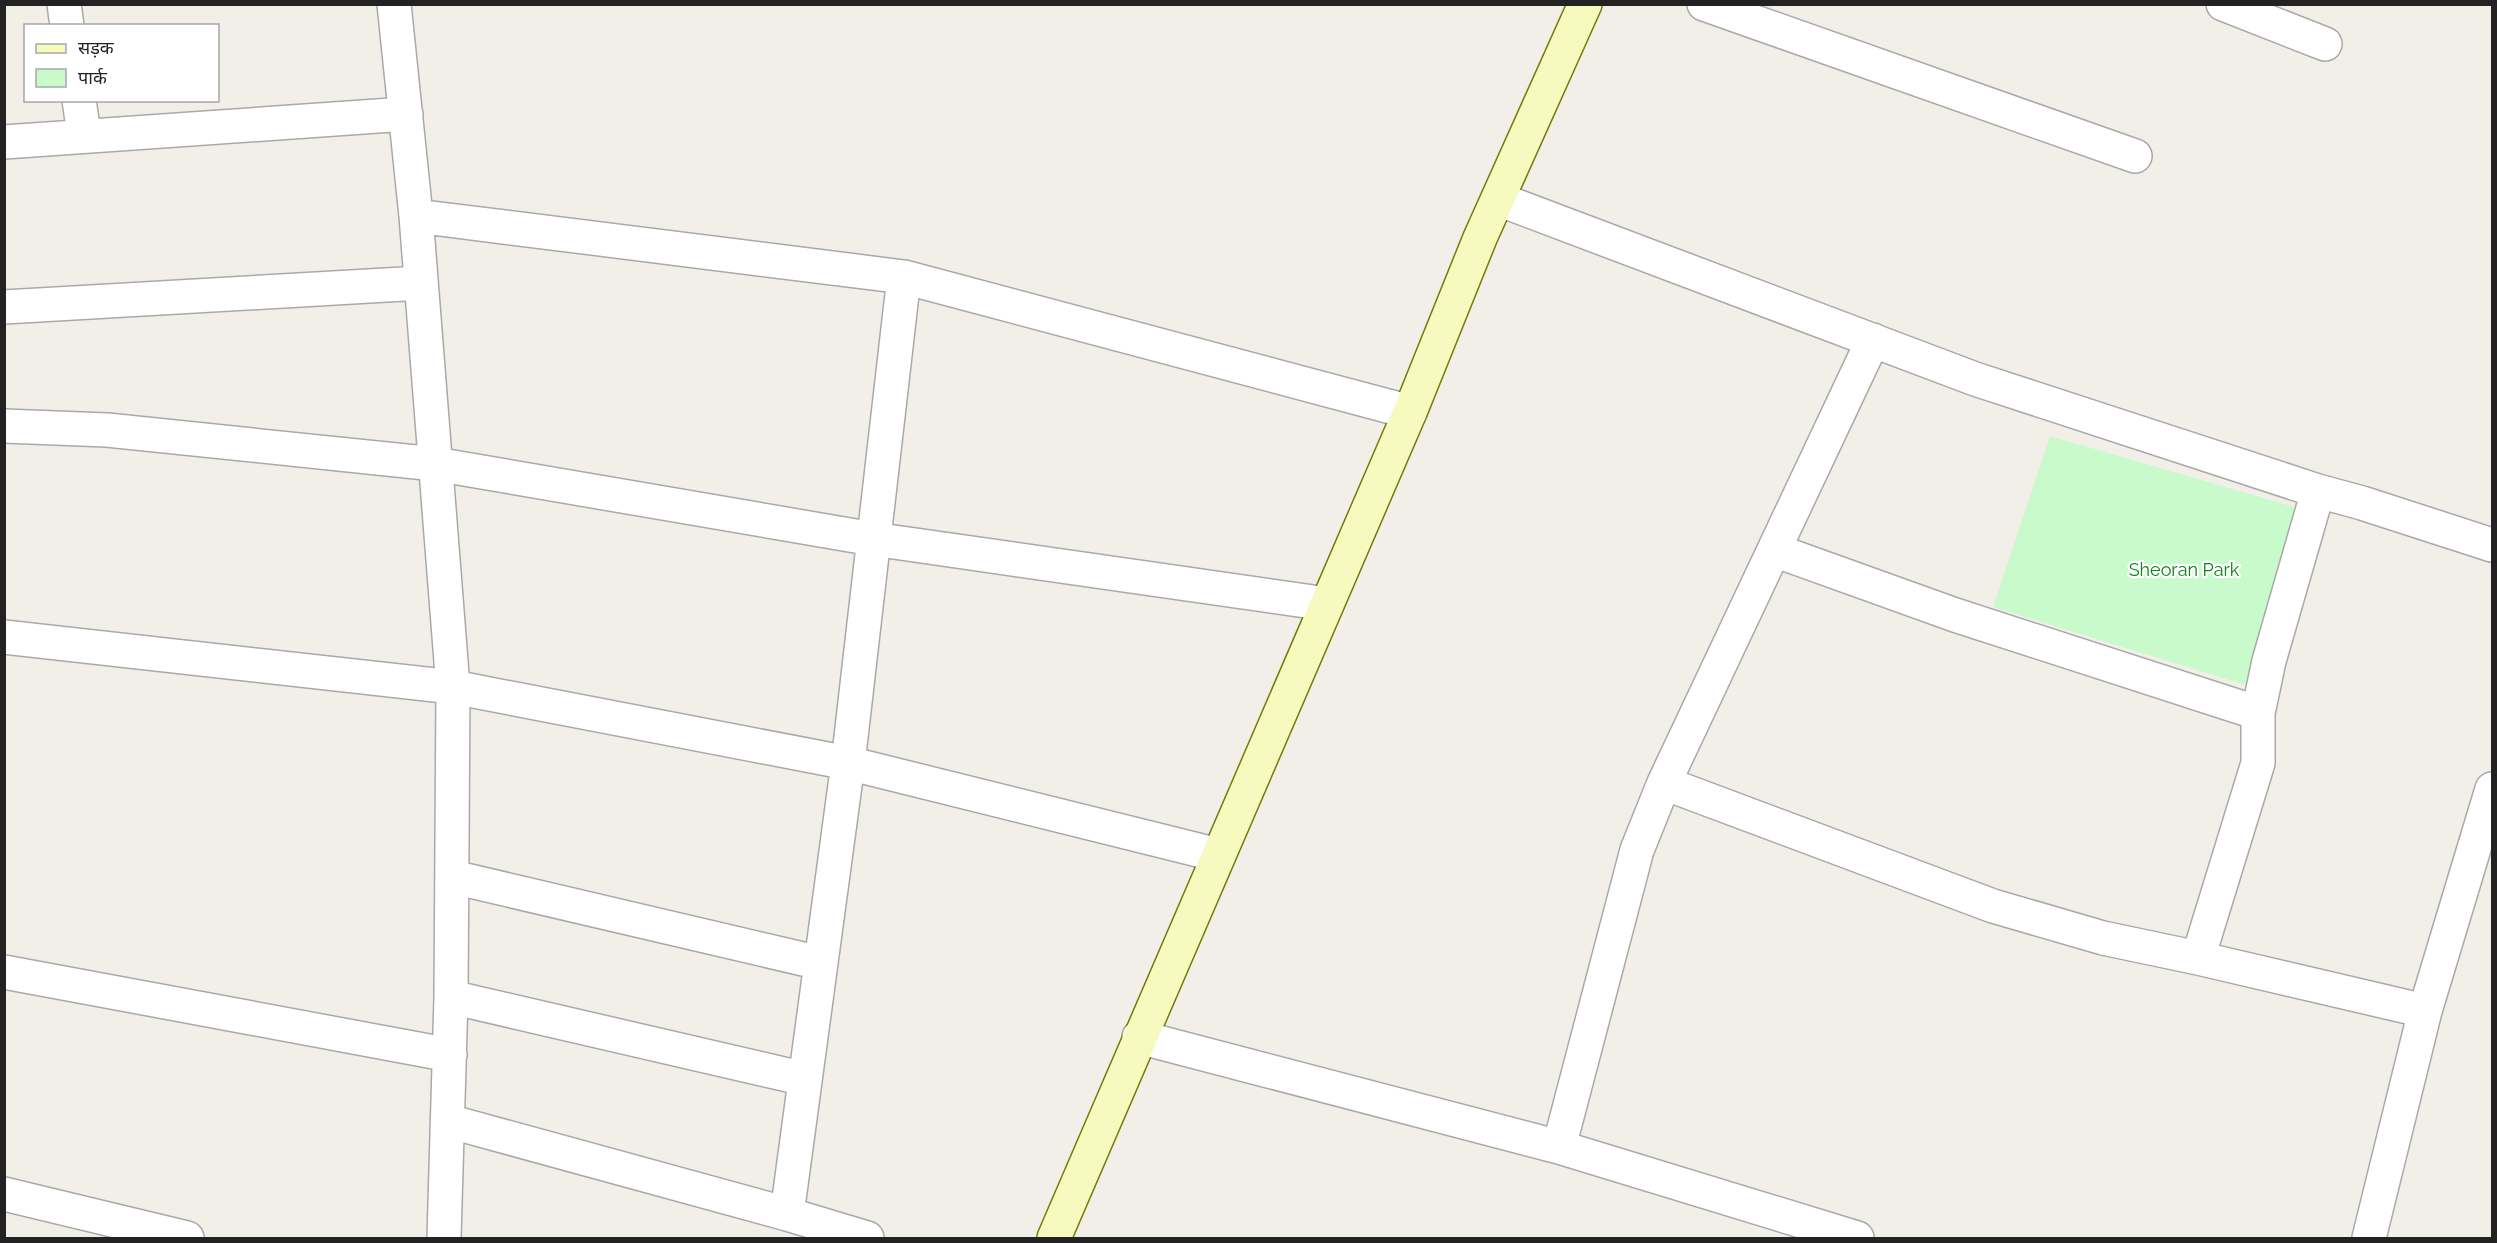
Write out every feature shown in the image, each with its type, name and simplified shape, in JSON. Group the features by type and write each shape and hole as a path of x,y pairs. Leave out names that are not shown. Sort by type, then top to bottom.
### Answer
{"main road":[{"path":"1054,1239 1410,412 1498,199 1586,4"}],"street":[{"path":"64,4 67,24"},
{"path":"394,4 416,216 453,687 453,877 444,1239"},
{"path":"1704,4 2135,156"},
{"path":"2223,4 2325,44"},
{"path":"79,102 84,135"},
{"path":"4,142 406,114"},
{"path":"1498,199 2038,400 2493,545"},
{"path":"416,216 904,277 1410,412"},
{"path":"787,1214 848,764 904,277"},
{"path":"4,307 421,282"},
{"path":"1559,1148 1637,850 1664,783 1873,340"},
{"path":"4,426 106,430 435,464 873,539 1327,603"},
{"path":"2198,957 2258,763 2258,713 2269,661 2318,491"},
{"path":"1774,550 1955,615 2258,713"},
{"path":"4,637 453,687 848,764 1218,855"},
{"path":"1664,783 1994,906 2103,938 2198,957 2425,1011"},
{"path":"2369,1239 2425,1011 2493,789"},
{"path":"453,877 820,963"},
{"path":"4,972 450,1055"},
{"path":"451,997 805,1079"},
{"path":"1139,1037 1559,1148 1857,1239"},
{"path":"448,1121 787,1214 867,1239"},
{"path":"4,1194 169,1236"}],"green space":[{"name":"Sheoran Park","path":"2050,436 2304,510 2249,686 1993,607"}]}
